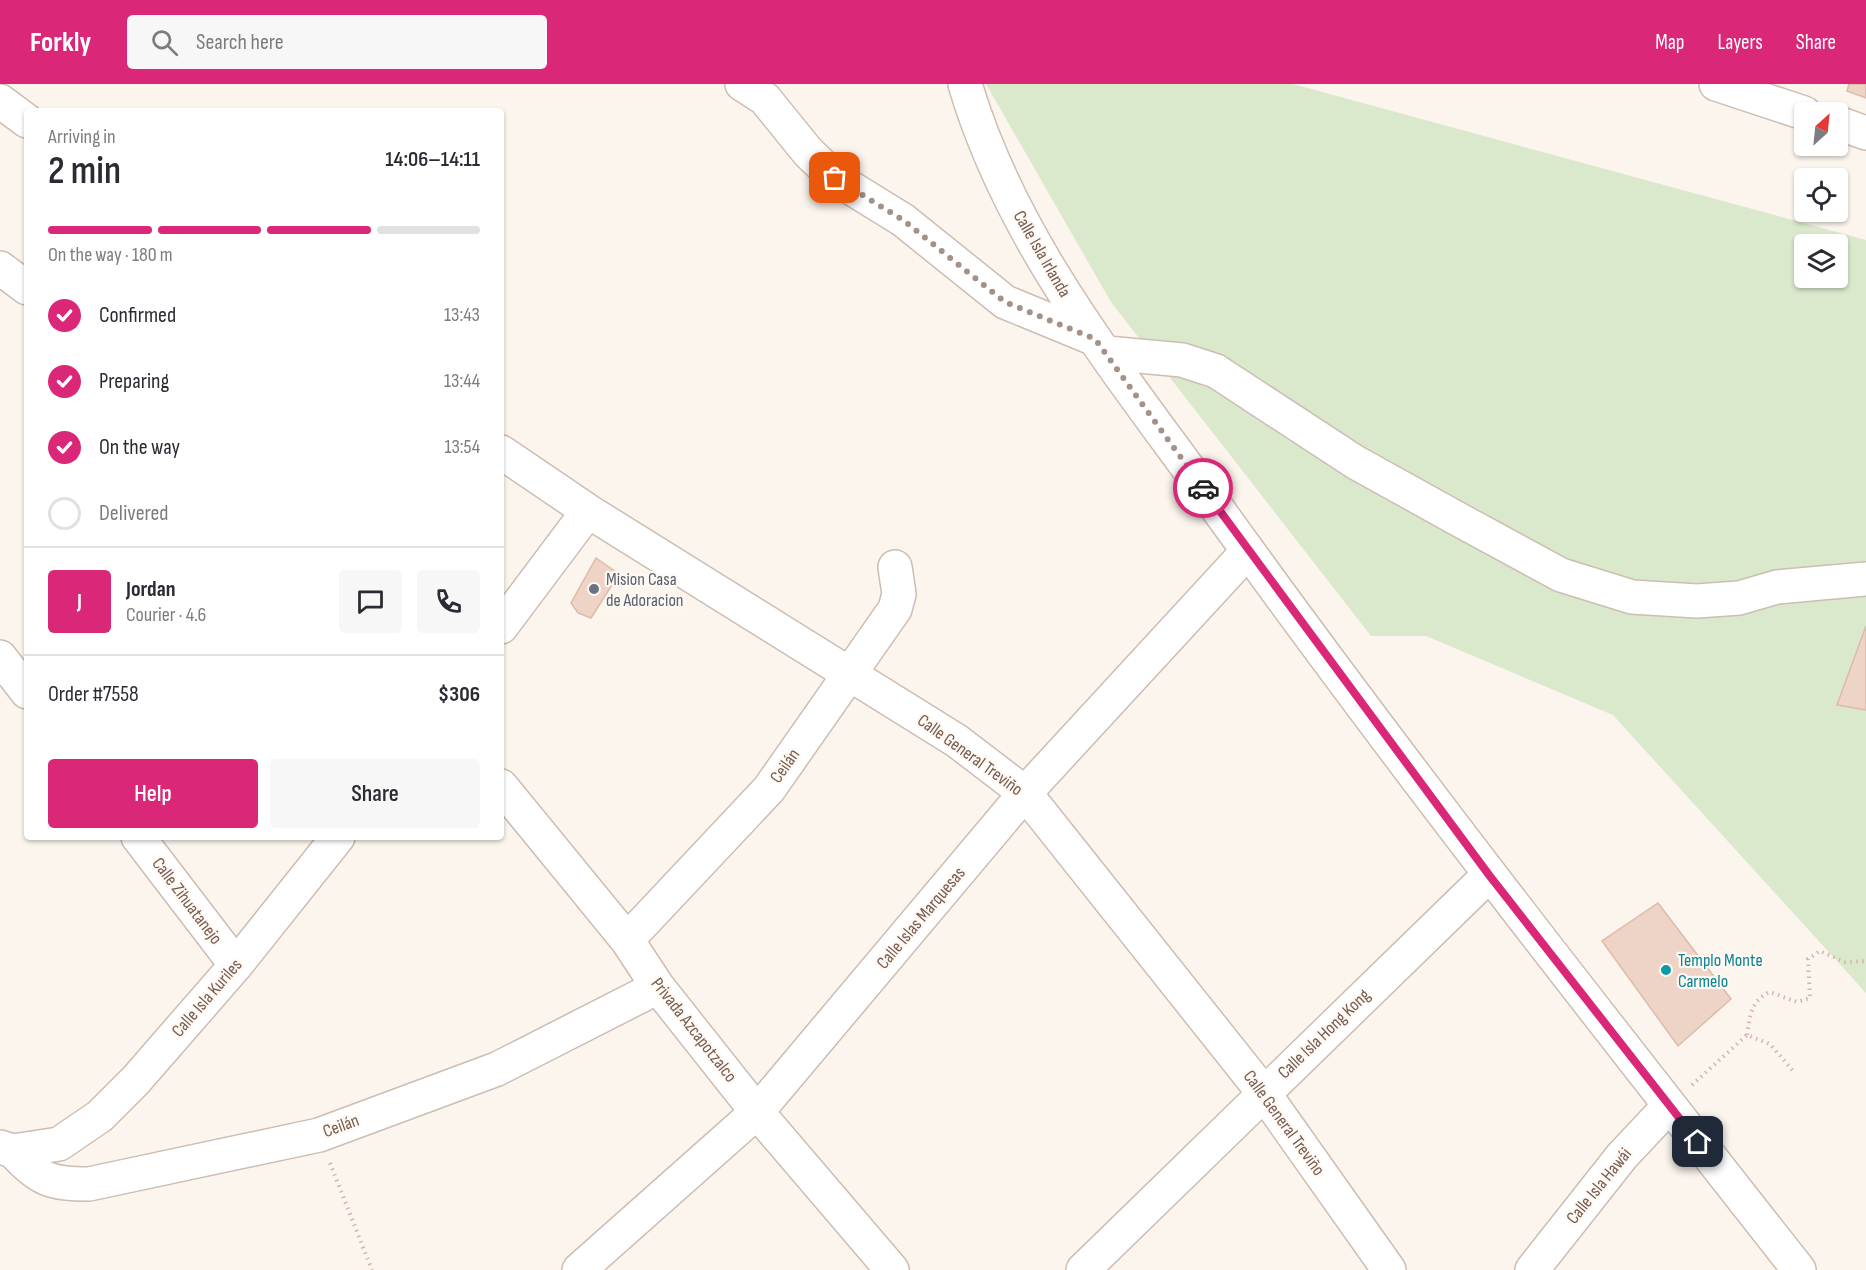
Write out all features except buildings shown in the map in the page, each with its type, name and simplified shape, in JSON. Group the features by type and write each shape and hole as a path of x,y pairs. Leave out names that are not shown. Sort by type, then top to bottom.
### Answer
{"street":[{"path":"742,84 765,99 808,152 835,178 903,220 1005,302 1101,346 1182,360 1216,371 1355,462 1561,574 1632,597 1697,601 1739,598 1777,587 1866,579"},
{"name":"Calle Isla Irlanda","path":"965,84 973,110 1016,208 1058,285 1248,551 1489,875 1799,1270"},
{"path":"1716,84 1788,100"},
{"path":"0,101 24,120"},
{"path":"1848,127 1866,133"},
{"path":"0,268 24,286"},
{"name":"Calle General Treviño","path":"504,454 588,511 957,741 1025,793 1263,1092 1389,1270"},
{"path":"504,623 588,511"},
{"name":"Calle Islas Marquesas","path":"579,1270 757,1112 1025,793 1248,551"},
{"name":"Ceilán","path":"627,940 769,789 895,609 899,594 895,567"},
{"path":"0,657 19,690"},
{"name":"Privada Azcapotzalco","path":"504,790 627,940 658,987 757,1112 892,1270"},
{"name":"Calle Zihuatanejo","path":"140,840 236,965"},
{"name":"Calle Isla Kuriles","path":"6,1149 59,1144 100,1116 136,1080 236,965 336,840"},
{"name":"Calle Isla Hong Kong","path":"1083,1270 1263,1092 1489,875"},
{"name":"Ceilán","path":"6,1149 30,1171 58,1184 89,1184 319,1135 497,1069 658,987"},
{"name":"Calle Isla Hawái","path":"1532,1270 1622,1156 1669,1106"}],"path":[{"path":"1669,1106 1747,1035 1750,1014 1759,997 1770,992 1797,1002 1810,998 1808,959 1820,951 1845,962 1866,961"},
{"path":"1747,1035 1770,1044 1794,1072"},
{"path":"319,1135 372,1270"}],"green space":[{"path":"986,84 1293,84 1844,234 1794,234 1794,288 1848,288 1848,235 1866,240 1866,993 1613,715 1426,636 1371,636 1111,302"}],"way so far":[{"path":"835,178 903,220 1005,302 1046,321 1095,339 1203,488"}],"place":[{"name":"Mision Casa de Adoracion","path":"594,589"},
{"name":"Templo Monte Carmelo","path":"1666,970"}],"route":[{"path":"1203,488 1489,875 1698,1142"}]}
